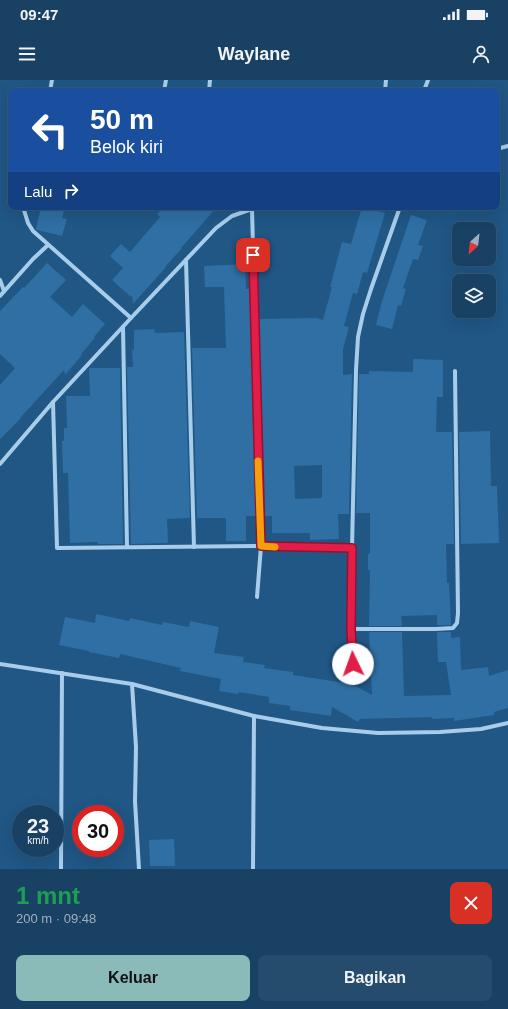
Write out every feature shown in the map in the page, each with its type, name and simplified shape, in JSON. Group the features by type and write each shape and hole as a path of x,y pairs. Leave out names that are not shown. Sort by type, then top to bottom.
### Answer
{"street":[{"path":"24,210 28,223 33,231 131,318"},
{"path":"0,464 53,402 216,228 232,216 249,210"},
{"path":"252,210 261,546 256,597"},
{"path":"353,664 351,629 352,548 358,337 371,288 399,210"},
{"path":"0,296 48,245"},
{"path":"186,260 194,547"},
{"path":"0,280 4,291"},
{"path":"123,327 127,547"},
{"path":"351,629 436,629 453,628 457,623 455,371"},
{"path":"53,402 57,548 261,546 352,548"},
{"path":"0,664 132,684 254,716 322,728 378,733 454,731 482,729 508,723"},
{"path":"61,869 62,673"},
{"path":"132,684 136,747 135,801 139,869"},
{"path":"253,869 254,716"}],"building":[{"path":"40,210 64,210 62,218 67,219 62,236 36,229"},
{"path":"161,210 214,210 133,304 132,295 131,297 112,280 123,268 110,256 121,244 130,252 160,217 157,214"},
{"path":"361,210 374,210 385,213 367,273 363,272 357,294 353,293 344,326 349,327 343,349 343,375 352,374 349,514 338,514 339,539 310,540 310,533 272,533 272,516 264,516 258,319 317,318 323,320 342,242 351,244","holes":["322,465 322,498 295,499 294,466"]},
{"path":"411,215 427,220 418,245 423,246 418,260 413,259 403,288 406,289 401,306 398,305 392,329 376,325 382,301"},
{"path":"47,263 66,280 50,297 72,317 83,304 105,324 65,375 64,370 0,439 0,385 15,368 0,354 0,311"},
{"path":"245,264 246,289 251,288 257,516 246,516 246,541 226,541 226,518 197,518 192,348 226,348 224,287 205,287 204,266"},
{"path":"154,329 155,333 184,332 190,518 167,519 168,543 131,544 127,367 133,367 132,349 134,351 134,330"},
{"path":"413,359 443,360 443,397 437,397 436,432 452,432 454,544 446,544 447,583 449,583 451,625 437,625 437,615 401,616 402,626 369,626 370,570 368,570 368,554 370,554 370,513 356,513 359,374 369,374 369,371 413,372"},
{"path":"89,368 120,368 123,544 98,544 98,542 70,543 68,473 63,473 62,441 64,441 64,428 67,428 66,396 90,396"},
{"path":"490,431 491,486 497,486 499,543 461,544 459,432"},
{"path":"96,614 129,621 130,618 162,625 163,622 189,627 190,621 219,627 214,653 244,657 243,662 265,665 264,668 293,672 293,675 352,684 372,695 369,632 402,632 404,696 451,695 446,662 438,662 437,632 451,632 451,638 460,637 461,670 488,667 489,676 508,670 508,708 494,712 494,715 454,721 454,718 432,719 432,717 360,719 358,722 332,707 331,716 290,710 290,706 269,703 269,697 239,692 238,694 219,691 221,679 180,671 181,668 120,654 119,658 59,645 65,617 95,623"},
{"path":"174,839 175,866 150,866 149,840"}],"slow traffic":[{"path":"258,461 261,546 275,547"}],"route":[{"path":"253,255 261,546 352,548 351,629 353,664"}]}
